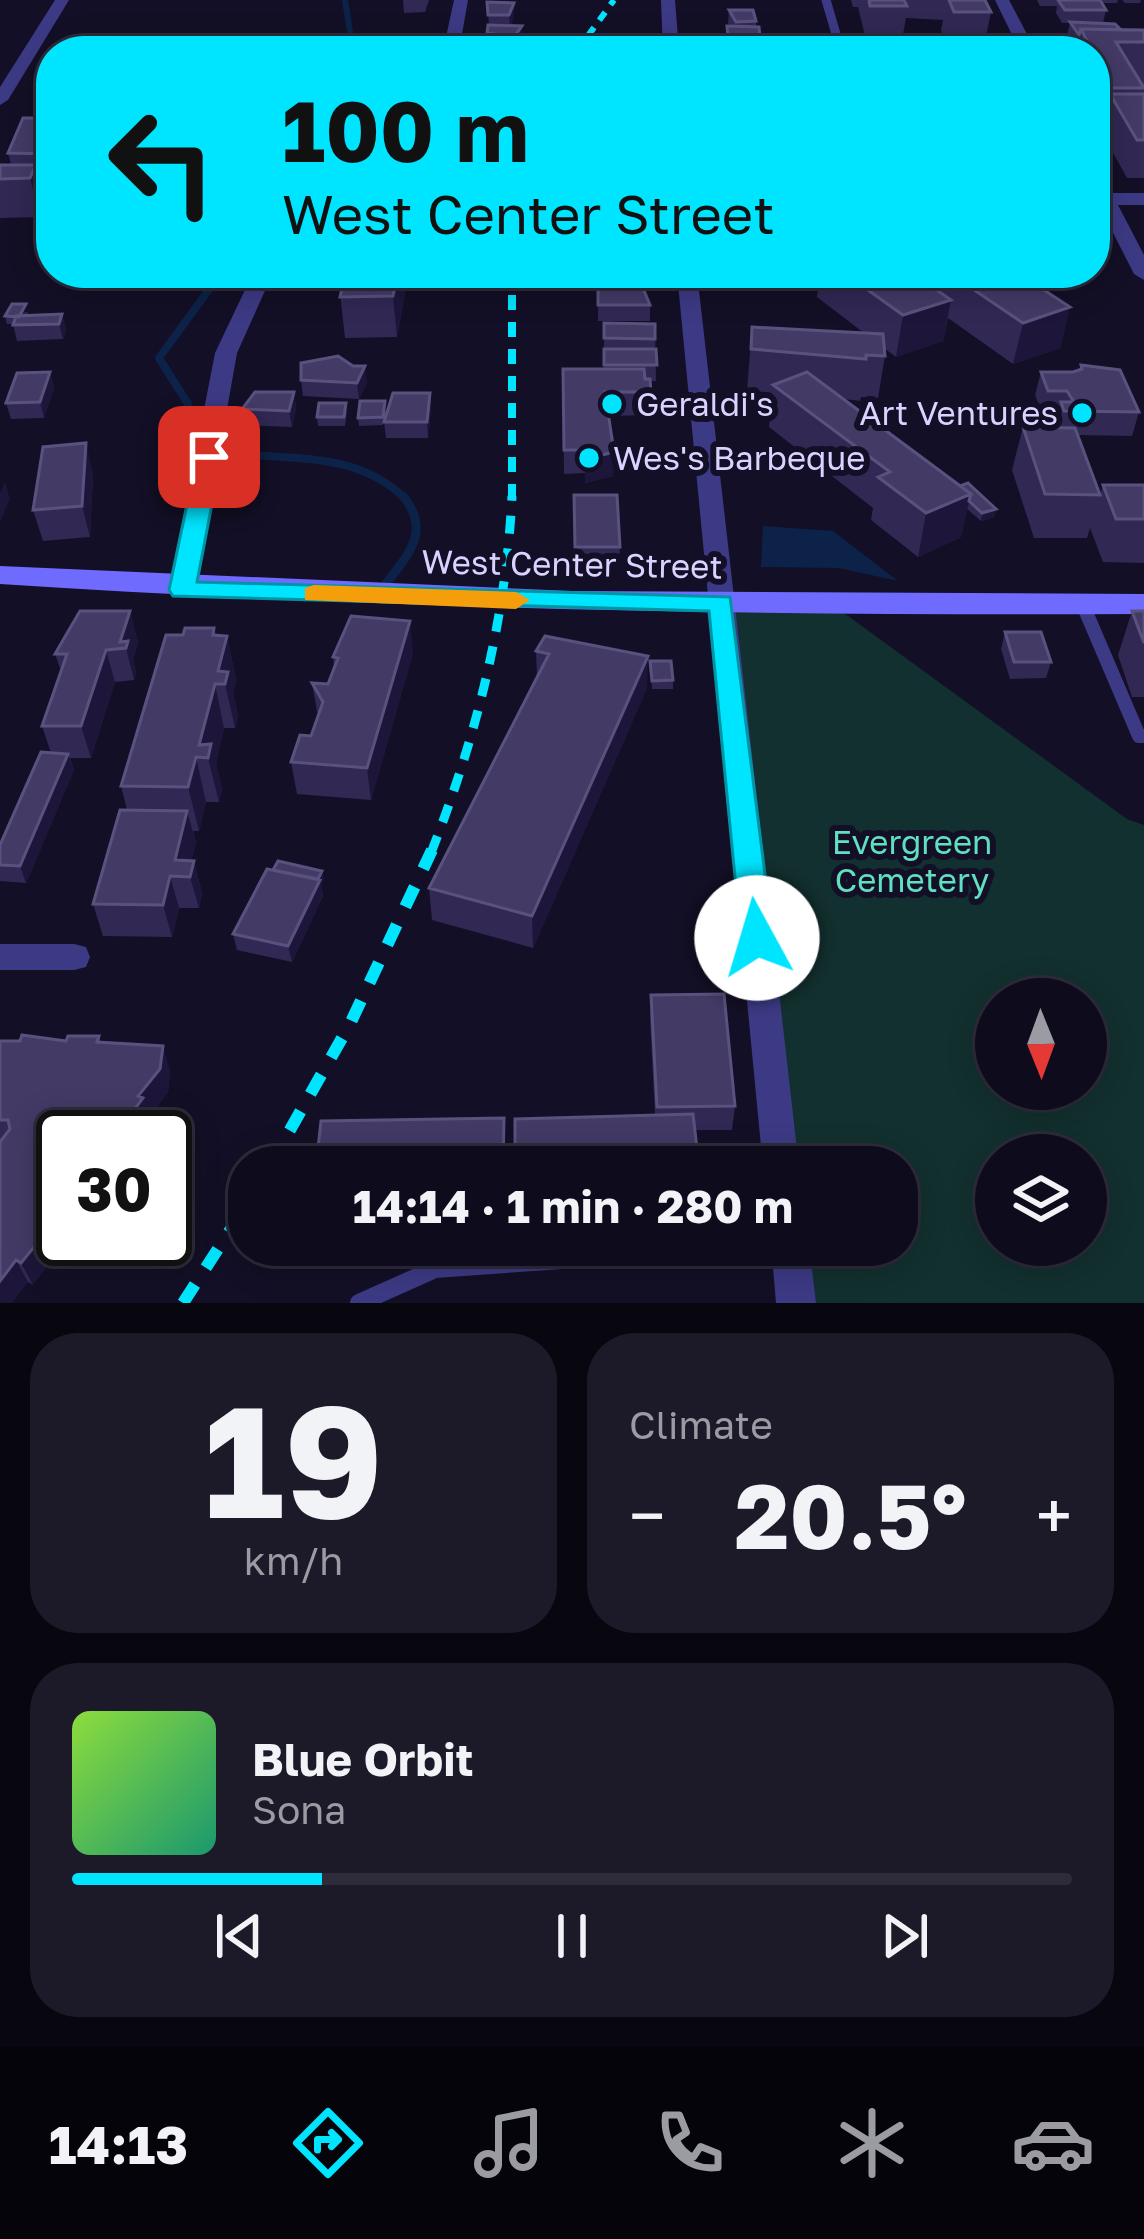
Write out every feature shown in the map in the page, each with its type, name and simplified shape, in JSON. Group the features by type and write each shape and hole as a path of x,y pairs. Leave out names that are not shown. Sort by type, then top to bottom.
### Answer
{"street":[{"path":"40,36 62,0"},
{"path":"454,36 461,0"},
{"path":"668,0 669,36"},
{"path":"1002,0 1020,36"},
{"path":"0,100 36,42"},
{"path":"1110,199 1144,199"},
{"path":"1110,215 1144,274"},
{"path":"182,590 226,353 255,288"},
{"path":"689,288 779,1146"},
{"name":"West Center Street","path":"0,575 182,590 721,603 1144,604"},
{"path":"0,957 74,957"},
{"path":"792,1266 796,1303"}],"lane":[{"path":"826,0 837,36"},
{"path":"1082,605 1139,736 1144,736"},
{"path":"359,1303 435,1269 477,1266"}],"green space":[{"name":"Evergreen Cemetery","path":"721,603 833,605 1127,819 1144,825 1144,1303 796,1303 792,1266 918,1266 918,1146 779,1146"}],"water":[{"path":"763,526 833,531 898,581 839,568 761,567"}],"building":[{"path":"869,0 904,0 907,6 870,6"},
{"path":"949,0 985,0 991,12 954,12"},
{"path":"1058,0 1100,0 1106,10 1065,10"},
{"path":"487,2 514,3 509,15 488,15"},
{"path":"729,10 753,10 756,21 736,22"},
{"path":"1070,22 1115,24 1121,30 1081,29 1079,35"},
{"path":"488,25 522,26 515,36 487,33"},
{"path":"727,26 759,27 760,36 728,36"},
{"path":"1081,29 1144,30 1144,42 1116,42 1144,88 1112,88 1110,36 1084,36"},
{"path":"1110,94 1144,94 1144,140 1137,140"},
{"path":"23,118 36,118 36,154 8,153"},
{"path":"0,165 36,165 30,178 0,179"},
{"path":"342,288 395,288 393,296 340,297"},
{"path":"598,288 643,288 650,305 598,305"},
{"path":"865,288 934,288 951,300 903,315"},
{"path":"971,288 1041,288 1070,307 1023,323"},
{"path":"12,304 26,304 19,317 5,316"},
{"path":"62,314 59,324 13,325 16,316"},
{"path":"604,323 655,324 655,339 604,338"},
{"path":"752,327 883,334 885,356 866,355 866,359 751,349"},
{"path":"604,349 656,349 657,365 604,365"},
{"path":"338,356 353,366 365,366 357,383 301,380 301,363"},
{"path":"1081,365 1120,370 1139,412 1064,411 1061,402 1074,402 1067,391 1048,391 1041,372 1073,372 1082,369"},
{"path":"563,369 644,369 651,392 605,392 614,452 585,459 585,450 564,450"},
{"path":"50,372 40,402 6,403 17,373"},
{"path":"807,372 971,494 926,513 878,477 890,472 773,385"},
{"path":"255,392 294,392 289,411 242,409"},
{"path":"393,393 430,393 427,422 384,422"},
{"path":"360,401 385,401 383,417 358,418"},
{"path":"319,403 346,403 344,417 317,417"},
{"path":"1023,427 1075,428 1100,495 1045,494"},
{"path":"86,443 82,506 33,510 43,447"},
{"path":"968,483 996,509 982,513 969,501 971,494 960,486"},
{"path":"1103,485 1144,485 1144,519 1116,519"},
{"path":"574,495 617,495 620,547 575,547"},
{"path":"80,611 130,611 120,642 128,641 126,648 106,650 81,726 42,726 67,654 55,654"},
{"path":"1132,611 1144,611 1144,643"},
{"path":"351,616 410,621 367,768 291,762 300,735 311,736 323,702 312,683 328,684 338,658 333,657"},
{"path":"185,628 214,628 213,635 227,636 218,671 228,672 225,684 215,684 199,745 211,744 208,758 196,757 188,787 121,786 166,635 183,635"},
{"path":"1005,632 1041,632 1051,662 1014,662"},
{"path":"545,636 648,656 532,916 429,888 549,654 536,651"},
{"path":"650,661 671,661 673,680 652,681"},
{"path":"41,752 68,754 20,866 0,865 0,845"},
{"path":"120,810 187,811 175,860 194,861 190,877 170,876 163,905 93,904"},
{"path":"278,861 322,871 318,879 273,870"},
{"path":"267,869 320,880 288,946 233,934"},
{"path":"724,994 735,1106 657,1107 651,995"},
{"path":"22,1035 66,1041 68,1036 99,1036 97,1042 163,1046 160,1069 138,1096 143,1098 134,1110 36,1110 36,1244 0,1281 0,1142 10,1129 8,1120 0,1120 0,1041 20,1041"},
{"path":"693,1114 697,1146 515,1146 515,1119"},
{"path":"504,1118 503,1146 318,1146 321,1121"}],"waterway":[{"path":"345,0 351,36"},
{"path":"199,448 187,431 188,404 159,358 210,288"},
{"path":"220,451 340,464 385,482 404,497"},
{"path":"385,585 414,542 416,520 404,497"}],"railway":[{"path":"588,36 614,0"},
{"path":"512,288 512,496"},
{"path":"431,853 486,678 503,588 512,496"},
{"path":"281,1146 350,1024 432,850"},
{"path":"183,1303 228,1233"}],"slow traffic":[{"path":"314,594 516,600"}],"place":[{"name":"Geraldi's","path":"612,404"},
{"name":"Art Ventures","path":"1082,413"},
{"name":"Wes's Barbeque","path":"589,458"}],"route":[{"path":"209,457 182,590 721,603 757,938"}]}
